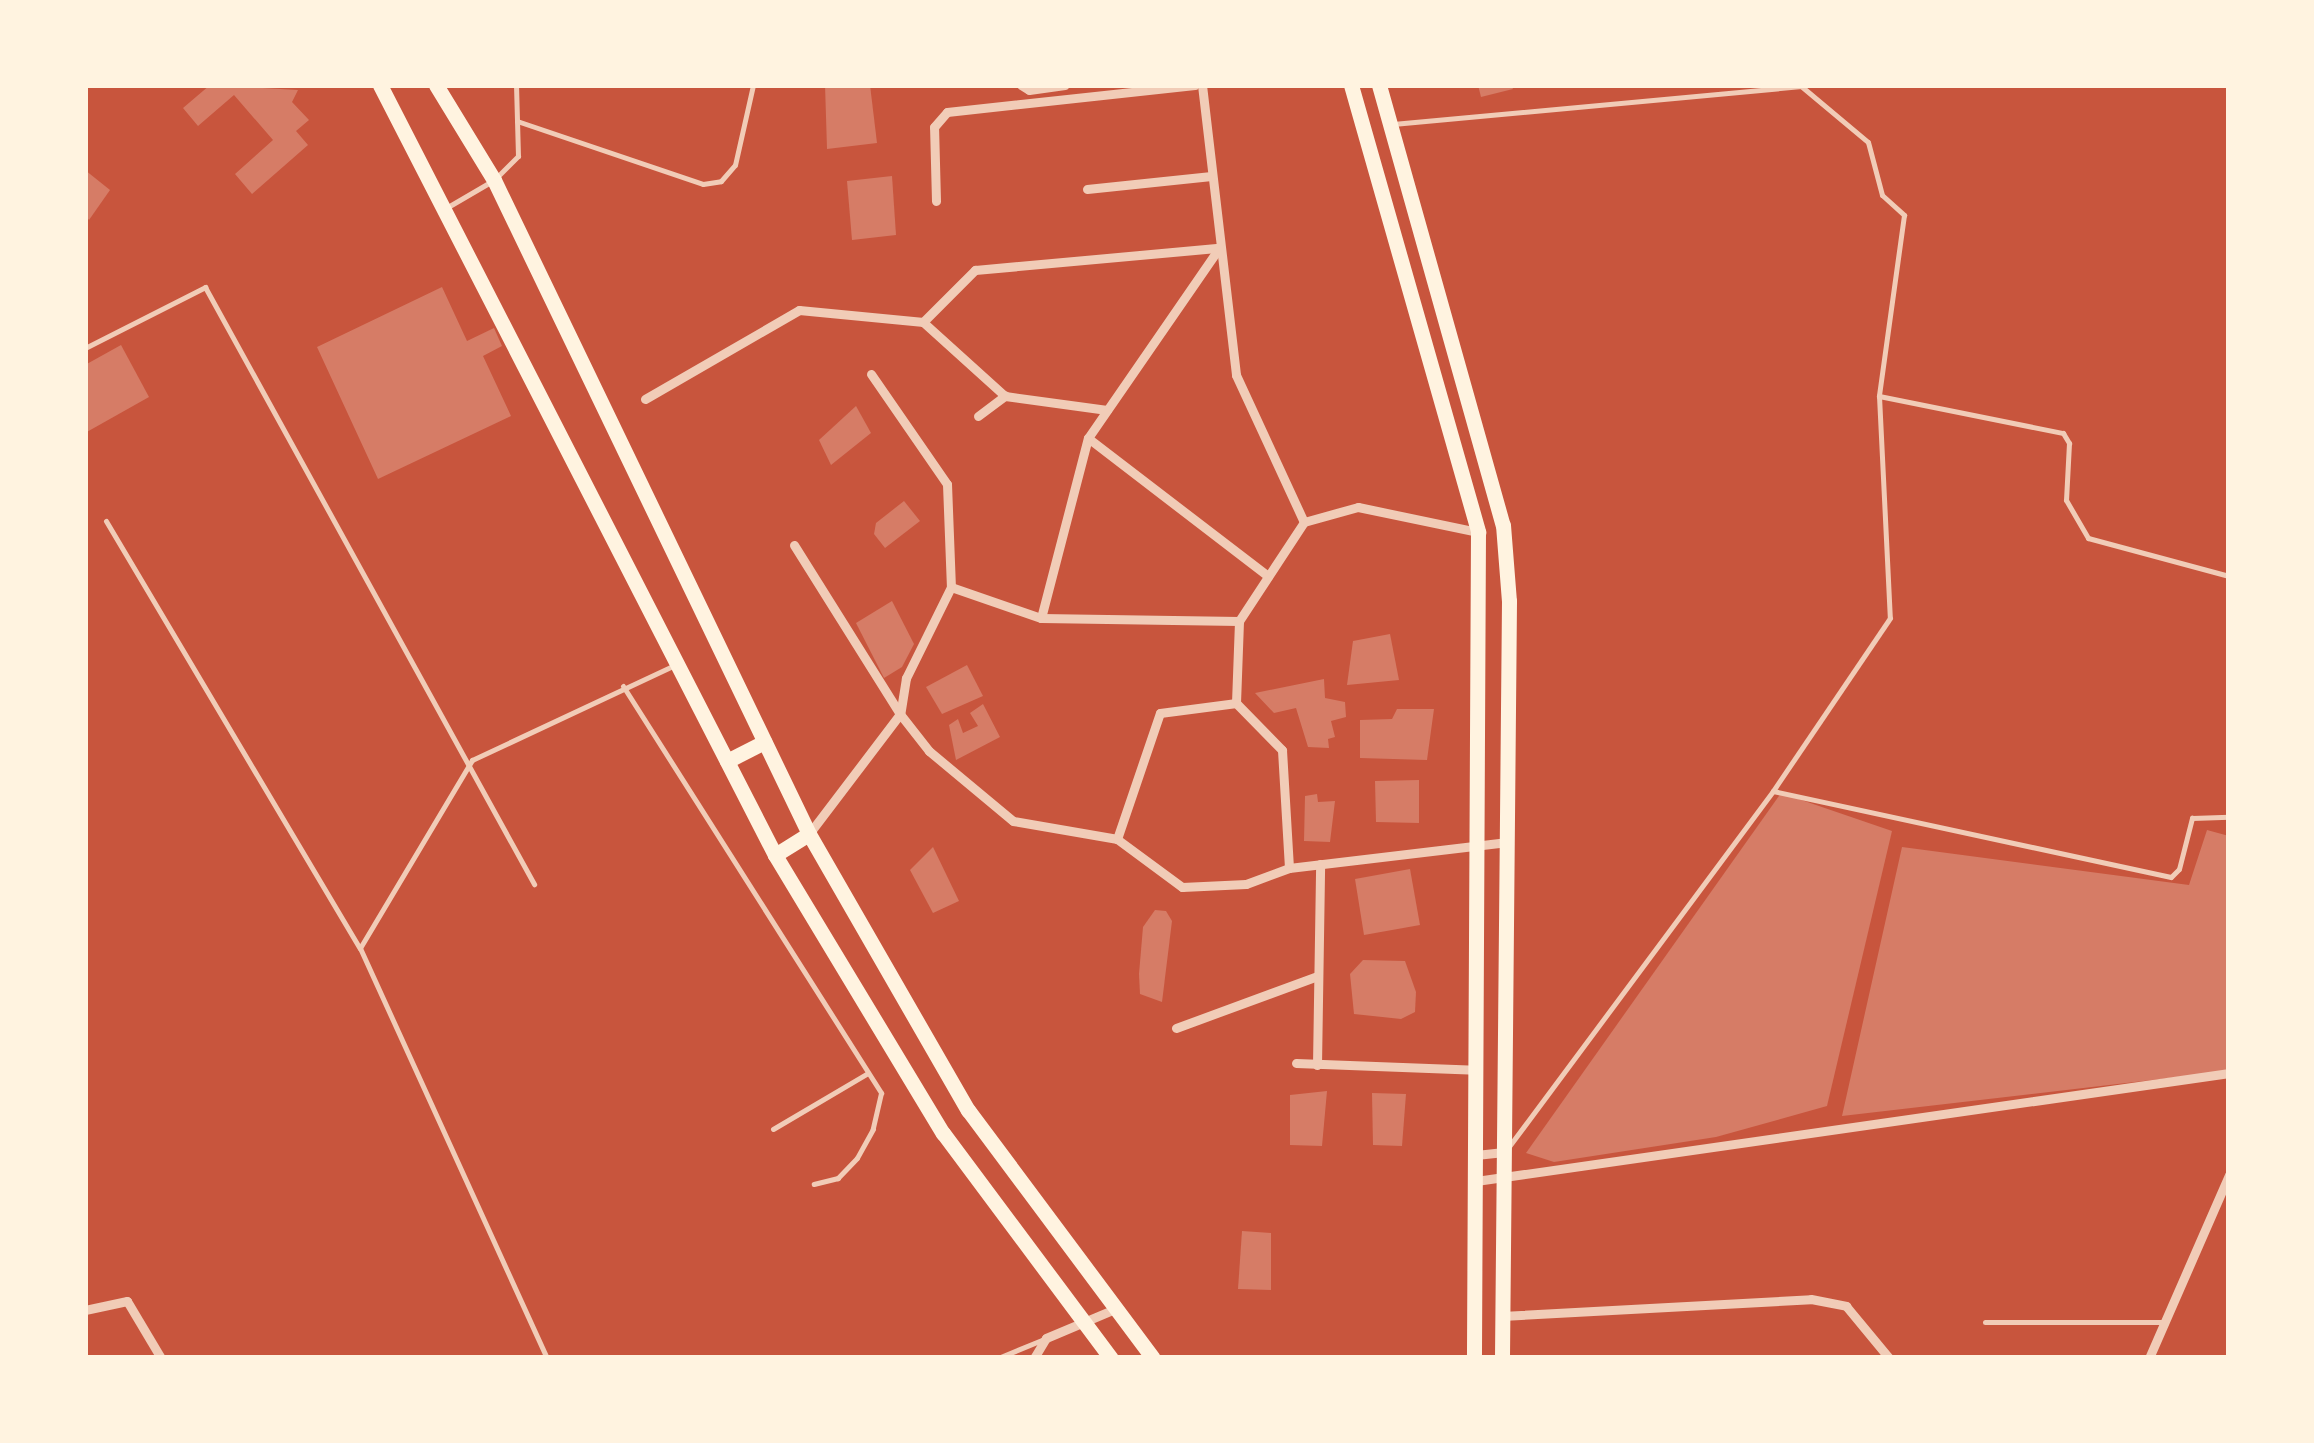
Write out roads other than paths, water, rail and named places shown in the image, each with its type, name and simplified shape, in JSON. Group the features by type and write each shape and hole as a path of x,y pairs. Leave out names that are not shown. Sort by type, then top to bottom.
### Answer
{"main road":[{"path":"380,85 775,855 943,1133 1111,1358"},
{"path":"436,85 494,180 809,834 968,1110 1153,1358"},
{"path":"1351,85 1478,532 1474,1358"},
{"path":"1379,85 1503,525 1507,842 1502,1358"},
{"path":"727,761 764,742"},
{"path":"775,855 809,834"}],"street":[{"path":"1021,85 1029,90 1064,85"},
{"path":"936,201 934,127 947,112 1198,85 1236,375 1304,522"},
{"path":"1364,131 1390,125"},
{"path":"1087,189 1211,176"},
{"path":"923,322 975,270 1219,248"},
{"path":"1041,618 1088,438 1219,248"},
{"path":"645,399 799,310 923,322 1005,396 1107,410"},
{"path":"809,834 900,714 906,678 951,587 947,484 871,374"},
{"path":"978,416 1005,396"},
{"path":"1088,438 1268,576"},
{"path":"1290,868 1282,750 1236,703 1239,621 1304,522 1358,507 1478,532"},
{"path":"794,545 900,714 929,751 1012,821 1117,840 1182,887 1246,884 1290,868 1476,842 1507,842"},
{"path":"951,587 1041,618 1239,621"},
{"path":"1117,840 1160,713 1236,703"},
{"path":"1317,1066 1320,864"},
{"path":"1176,1028 1317,976"},
{"path":"1296,1063 1475,1070"},
{"path":"1476,1181 2229,1073"},
{"path":"1476,1155 1504,1152"},
{"path":"2148,1358 2229,1175"},
{"path":"1502,1316 1812,1299 1846,1306 1889,1358"},
{"path":"85,1310 127,1301 161,1358"},
{"path":"1034,1358 1046,1338 1115,1309"}],"lane":[{"path":"446,208 494,180 518,156 516,85"},
{"path":"517,121 703,184 721,180 735,165 754,85"},
{"path":"1390,125 1801,85 1868,142 1882,195 1904,215 1878,396 1890,618 1772,791 1504,1152"},
{"path":"85,348 205,287 472,760 534,884"},
{"path":"1878,396 2063,433 2069,442 2066,500 2088,538 2229,576"},
{"path":"106,521 360,948 547,1358"},
{"path":"360,948 472,760 623,686 678,664"},
{"path":"623,686 881,1093 873,1130 838,1178 814,1184"},
{"path":"1772,791 2171,876 2179,869 2192,818 2229,818"},
{"path":"773,1129 868,1073"},
{"path":"1985,1322 2163,1322"},
{"path":"998,1358 1046,1338"}]}
